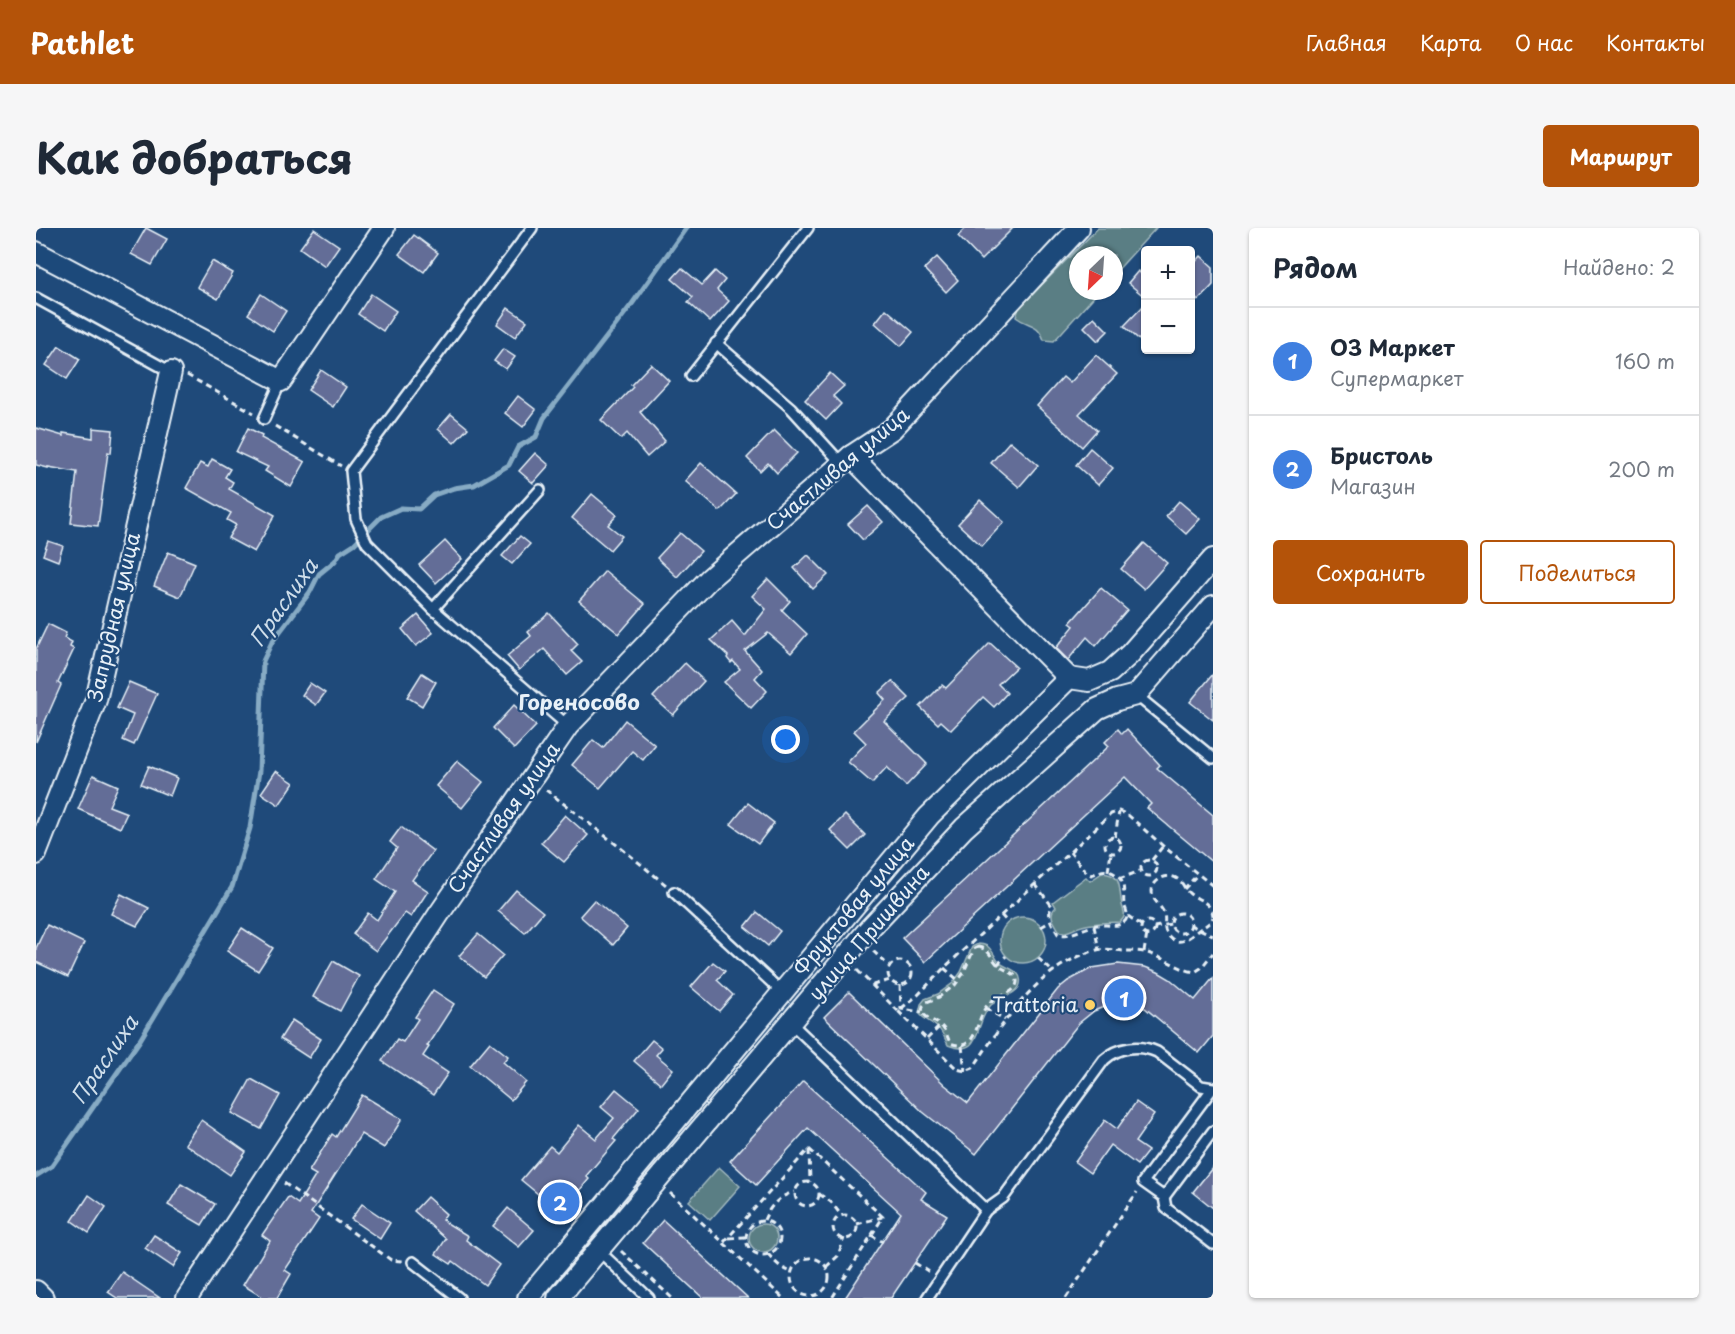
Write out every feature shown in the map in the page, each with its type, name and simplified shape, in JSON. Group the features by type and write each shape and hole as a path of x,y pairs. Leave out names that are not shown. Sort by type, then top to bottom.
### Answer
{"street":[{"path":"36,252 281,381 384,228"},
{"name":"Счастливая улица","path":"187,1298 439,914 568,726 710,578 847,460 892,429 1079,228"},
{"name":"Запрудная улица","path":"36,854 96,700 171,372"},
{"path":"847,460 1069,678 1089,681 1110,672 1130,654 1213,559"},
{"path":"1136,695 1213,606"},
{"name":"Фруктовая улица","path":"528,1298 928,816 1069,678"},
{"name":"улица Пришвина","path":"558,1298 869,929 972,821 1097,709 1136,695"},
{"path":"36,1291 44,1298"}],"lane":[{"path":"532,228 351,471 356,519 367,543 433,609 568,726"},
{"path":"691,376 808,228"},
{"path":"36,298 171,372"},
{"path":"716,343 847,460"},
{"path":"264,418 281,381"},
{"path":"433,609 540,490"},
{"path":"1136,695 1213,758"},
{"path":"674,892 782,992"},
{"path":"791,1023 986,1210"},
{"path":"927,1298 986,1210 1004,1198 1104,1060 1112,1053 1141,1047 1157,1052 1201,1086 1213,1088 1143,1182 1164,1197 1166,1208 1213,1244"},
{"path":"1164,1197 1213,1131"},
{"path":"598,1250 649,1298"},
{"path":"413,1262 459,1298"}],"path":[{"path":"531,779 674,892"},
{"path":"1115,837 1119,811"},
{"path":"899,1010 918,995 944,968 1111,814 1119,811 1128,815 1213,886"},
{"path":"1111,853 1120,848 1121,843 1115,837"},
{"path":"1111,853 1107,851 1105,842 1115,837"},
{"path":"1141,871 1143,862 1152,860 1163,846"},
{"path":"1035,884 1052,906 1048,916 1058,934 1063,936 1094,926 1125,922 1127,916 1124,889 1117,875 1101,870 1091,875 1070,852"},
{"path":"1108,871 1111,853"},
{"path":"1152,860 1157,867 1154,875"},
{"path":"1141,871 1147,876 1154,875 1159,879"},
{"path":"1119,879 1141,871"},
{"path":"1184,889 1198,874"},
{"path":"1166,876 1177,878 1184,889 1212,911 1211,922 1187,940 1176,940 1167,934 1163,912 1151,891 1159,879 1166,876"},
{"path":"1182,913 1187,915 1190,925 1182,933 1174,930 1171,924 1172,918 1182,913"},
{"path":"1001,915 1008,923"},
{"path":"1127,916 1141,925 1141,930 1147,934"},
{"path":"1041,927 1051,921"},
{"path":"1141,925 1149,921 1154,927"},
{"path":"1154,927 1171,924"},
{"path":"1190,925 1213,935"},
{"path":"1094,926 1099,950"},
{"path":"1147,934 1153,932 1154,927"},
{"path":"1144,952 1147,934"},
{"path":"978,947 985,948 998,965 1016,975 1018,980 1012,990 988,1004 978,1021 973,1039 967,1045 962,1046 950,1043 940,1026 926,1018 922,1012 927,1002 939,997 958,980 974,949 978,947"},
{"path":"869,948 889,966"},
{"path":"845,958 957,1069 965,1071 973,1068 1005,1020 1028,992 1063,964 1099,950 1144,952 1195,972 1202,968 1213,953"},
{"path":"998,965 1006,956"},
{"path":"1038,958 1053,972"},
{"path":"898,960 904,961 912,972 909,981 904,985 892,983 887,972 889,966 898,960"},
{"path":"944,968 958,980"},
{"path":"873,986 890,980"},
{"path":"899,1010 900,985"},
{"path":"986,1008 1005,1020"},
{"path":"899,1010 922,1012"},
{"path":"927,1039 940,1026"},
{"path":"962,1046 965,1071"},
{"path":"725,1240 809,1149"},
{"path":"809,1149 810,1182"},
{"path":"809,1149 883,1217"},
{"path":"269,1172 391,1260 413,1262"},
{"path":"657,1181 725,1240 783,1298"},
{"path":"803,1182 810,1182 816,1185 819,1197 815,1203 808,1206 796,1200 795,1192 797,1186 803,1182"},
{"path":"1066,1298 1143,1182"},
{"path":"764,1220 769,1209 777,1200 795,1192"},
{"path":"819,1194 831,1202 841,1215"},
{"path":"841,1215 854,1218 857,1224 857,1231 853,1236 844,1238 840,1238 835,1233 833,1226 835,1220 841,1215"},
{"path":"857,1224 883,1217"},
{"path":"832,1298 883,1217"},
{"path":"764,1220 775,1225 780,1233 780,1243 774,1252 764,1256 754,1254 747,1246 745,1237 748,1227 756,1221 764,1220"},
{"path":"871,1235 883,1242"},
{"path":"725,1240 745,1237"},
{"path":"826,1267 838,1256 844,1238"},
{"path":"620,1250 672,1298"},
{"path":"768,1254 776,1263 792,1272"},
{"path":"814,1258 824,1263 826,1267 829,1273 829,1284 822,1293 812,1298 801,1295 793,1287 790,1276 794,1266 802,1259 814,1258"},
{"path":"915,1263 940,1278"}],"green space":[{"path":"1098,228 1156,228 1123,264 1123,246 1080,246"},
{"path":"1069,257 1069,300 1091,300 1054,341 1044,340 1036,327 1016,317 1019,308"},
{"path":"1102,873 1114,877 1119,884 1124,918 1120,922 1096,923 1068,932 1060,932 1052,916 1056,907 1053,902 1086,877 1090,881"},
{"path":"1023,917 1039,924 1046,940 1039,956 1023,963 1007,956 1000,940 1007,924"},
{"path":"978,944 987,946 1000,963 1016,972 1020,977 1020,984 1014,993 991,1005 973,1043 959,1048 948,1045 940,1030 919,1013 925,999 938,994 953,983 961,972 972,947"},
{"path":"719,1167 740,1186 710,1220 689,1201"},
{"path":"763,1224 773,1228 777,1238 773,1248 763,1252 753,1248 749,1238 753,1228"}],"building":[{"path":"146,228 167,239 152,265 131,254"},
{"path":"966,228 1013,228 981,260 958,236"},
{"path":"314,229 339,246 325,266 300,248"},
{"path":"414,235 438,253 424,272 399,254"},
{"path":"1201,256 1213,267 1213,285 1198,301 1195,298 1195,263"},
{"path":"937,257 958,280 946,292 924,269"},
{"path":"212,261 233,273 218,299 197,287"},
{"path":"682,268 702,285 715,271 725,280 717,290 729,301 710,322 688,302 693,297 672,279"},
{"path":"1138,271 1141,274 1141,294 1128,283"},
{"path":"261,294 286,311 273,331 248,314"},
{"path":"371,294 396,311 383,331 358,314"},
{"path":"508,308 527,321 515,337 497,324"},
{"path":"1141,308 1141,341 1124,326"},
{"path":"886,309 913,332 901,346 875,323"},
{"path":"1094,317 1108,331 1098,341 1084,327"},
{"path":"59,346 80,359 67,379 46,365"},
{"path":"503,349 515,357 506,369 494,361"},
{"path":"1096,355 1117,374 1079,414 1097,430 1082,447 1037,406 1063,377 1070,383"},
{"path":"651,364 669,381 640,412 665,441 647,457 627,433 621,439 601,420 633,387 631,385"},
{"path":"321,370 346,387 333,407 308,390"},
{"path":"830,373 844,386 833,396 841,404 826,420 805,400"},
{"path":"518,396 536,410 523,427 505,413"},
{"path":"451,414 468,428 454,443 438,429"},
{"path":"36,428 63,436 63,433 93,438 93,428 113,430 98,526 71,523 77,472 36,465"},
{"path":"248,428 262,435 261,438 305,462 291,487 265,471 268,467 236,452"},
{"path":"774,430 797,453 777,473 768,463 760,471 747,458"},
{"path":"1010,441 1038,465 1019,487 991,463"},
{"path":"1090,448 1113,468 1098,485 1076,465"},
{"path":"535,453 549,465 533,483 519,471"},
{"path":"212,459 230,469 225,477 233,482 229,489 275,515 254,552 228,538 236,525 227,520 231,513 186,488 200,463 208,467"},
{"path":"701,463 736,494 720,511 685,481"},
{"path":"592,494 617,515 608,525 622,536 610,550 572,518"},
{"path":"980,500 1004,522 982,546 958,524"},
{"path":"1179,501 1200,519 1186,534 1166,516"},
{"path":"868,506 883,522 863,540 848,524"},
{"path":"680,533 701,551 677,577 657,558"},
{"path":"520,536 530,544 512,564 502,556"},
{"path":"48,541 63,546 58,561 43,555"},
{"path":"445,541 462,559 436,583 419,565"},
{"path":"1144,543 1167,563 1144,589 1121,569"},
{"path":"168,552 195,563 180,597 154,586"},
{"path":"808,555 828,575 813,589 794,568"},
{"path":"605,571 645,604 619,634 579,601"},
{"path":"768,579 790,601 782,610 807,634 791,653 768,633 745,651 762,670 755,678 767,691 751,708 724,682 740,669 733,661 731,663 728,656 711,640 732,621 745,636 766,609 752,596"},
{"path":"1101,588 1127,610 1096,646 1087,637 1068,660 1056,648 1074,626 1070,623"},
{"path":"549,613 578,644 571,651 582,662 567,675 544,649 519,670 507,656 531,636 528,632"},
{"path":"418,615 433,633 416,646 402,629"},
{"path":"48,624 66,633 64,638 72,642 70,647 74,649 58,683 61,685 36,742 36,649"},
{"path":"990,643 1016,667 998,684 1007,693 994,707 983,697 951,730 941,721 938,724 920,707 942,685 946,688"},
{"path":"685,663 704,681 673,715 653,697"},
{"path":"422,673 436,682 422,706 407,697"},
{"path":"1213,674 1213,720 1190,702"},
{"path":"892,681 909,698 884,721 927,764 906,786 887,767 872,783 848,762 866,743 854,731 885,700 879,693"},
{"path":"129,682 157,694 134,745 123,740 133,715 117,708"},
{"path":"310,683 325,693 316,705 302,695"},
{"path":"514,705 536,726 514,749 493,728"},
{"path":"625,720 655,745 643,760 632,751 600,788 572,765 593,740 603,748"},
{"path":"1118,729 1122,734 1127,729 1160,765 1157,768 1213,815 1213,863 1147,808 1151,804 1125,777 925,962 902,938 1109,746 1105,742"},
{"path":"457,761 483,782 462,808 436,786"},
{"path":"149,766 177,778 170,796 141,784"},
{"path":"276,771 294,783 279,805 261,793"},
{"path":"93,775 118,786 109,806 127,813 120,828 78,809"},
{"path":"748,803 774,823 758,844 731,824"},
{"path":"565,815 588,835 564,862 541,843"},
{"path":"845,815 865,835 850,850 830,830"},
{"path":"401,827 433,851 412,880 428,891 411,917 405,913 376,951 353,934 368,913 377,920 395,892 376,879 397,848 390,842"},
{"path":"516,890 543,912 525,933 498,911"},
{"path":"121,894 149,908 137,926 111,914"},
{"path":"594,900 627,928 613,945 580,916"},
{"path":"757,912 780,931 768,946 745,927"},
{"path":"47,925 84,943 68,977 36,962 36,948"},
{"path":"242,928 273,948 258,971 227,951"},
{"path":"478,934 503,955 484,977 459,956"},
{"path":"333,961 359,976 340,1011 313,997"},
{"path":"713,962 725,971 717,980 733,995 719,1011 691,987"},
{"path":"1118,964 1145,967 1158,972 1195,1000 1213,978 1213,1036 1199,1053 1145,1008 1111,1004 1094,1011 1079,1023 976,1154 923,1112 824,1017 849,992 945,1085 968,1103 1058,989 1092,968"},
{"path":"433,990 454,1004 423,1056 448,1073 433,1095 382,1061 397,1039 403,1042 418,1019 415,1017"},
{"path":"292,1020 321,1039 309,1058 280,1039"},
{"path":"652,1040 662,1048 656,1055 673,1069 661,1084 634,1061"},
{"path":"490,1042 508,1056 503,1062 526,1082 511,1100 470,1066"},
{"path":"251,1079 280,1095 261,1129 232,1113"},
{"path":"803,1081 926,1192 921,1199 947,1215 891,1298 845,1298 901,1213 808,1128 756,1185 730,1161"},
{"path":"616,1089 639,1108 613,1139 616,1141 586,1176 589,1179 561,1213 521,1180 550,1146 557,1152 579,1125 596,1139 614,1118 601,1107"},
{"path":"362,1095 402,1119 384,1148 361,1134 311,1213 319,1219 285,1270 291,1274 277,1298 264,1298 243,1285 270,1241 262,1235 288,1197 298,1204 316,1175 309,1171 332,1134 336,1137"},
{"path":"1136,1102 1154,1115 1135,1142 1148,1151 1137,1165 1110,1145 1090,1173 1075,1162 1105,1120 1117,1129"},
{"path":"201,1120 246,1152 230,1175 185,1144"},
{"path":"1213,1167 1213,1208 1193,1192"},
{"path":"181,1184 215,1204 202,1225 168,1205"},
{"path":"89,1195 106,1207 89,1233 72,1221"},
{"path":"427,1197 446,1214 442,1220 468,1236 466,1240 499,1265 485,1285 453,1261 451,1264 436,1254 446,1239 414,1211"},
{"path":"362,1204 390,1223 380,1239 351,1219"},
{"path":"508,1208 534,1230 519,1247 493,1226"},
{"path":"663,1220 748,1298 703,1298 643,1243"},
{"path":"154,1235 182,1253 173,1267 145,1248"},
{"path":"122,1272 160,1298 117,1298 108,1292"}],"waterway":[{"name":"Праслиха","path":"36,1176 52,1166 140,1040 232,887 250,828 259,771 263,661 272,642 310,592 319,574 381,517 401,508 419,509 434,495 454,488 474,485 509,465 518,447 536,437 544,418 632,304 686,228"}],"place":[{"name":"О3 Маркет","path":"1124,998"},
{"name":"Trattoria","path":"1090,1005"},
{"name":"Бристоль","path":"560,1202"}],"district":[{"name":"Гореносово","path":"579,703"}]}
